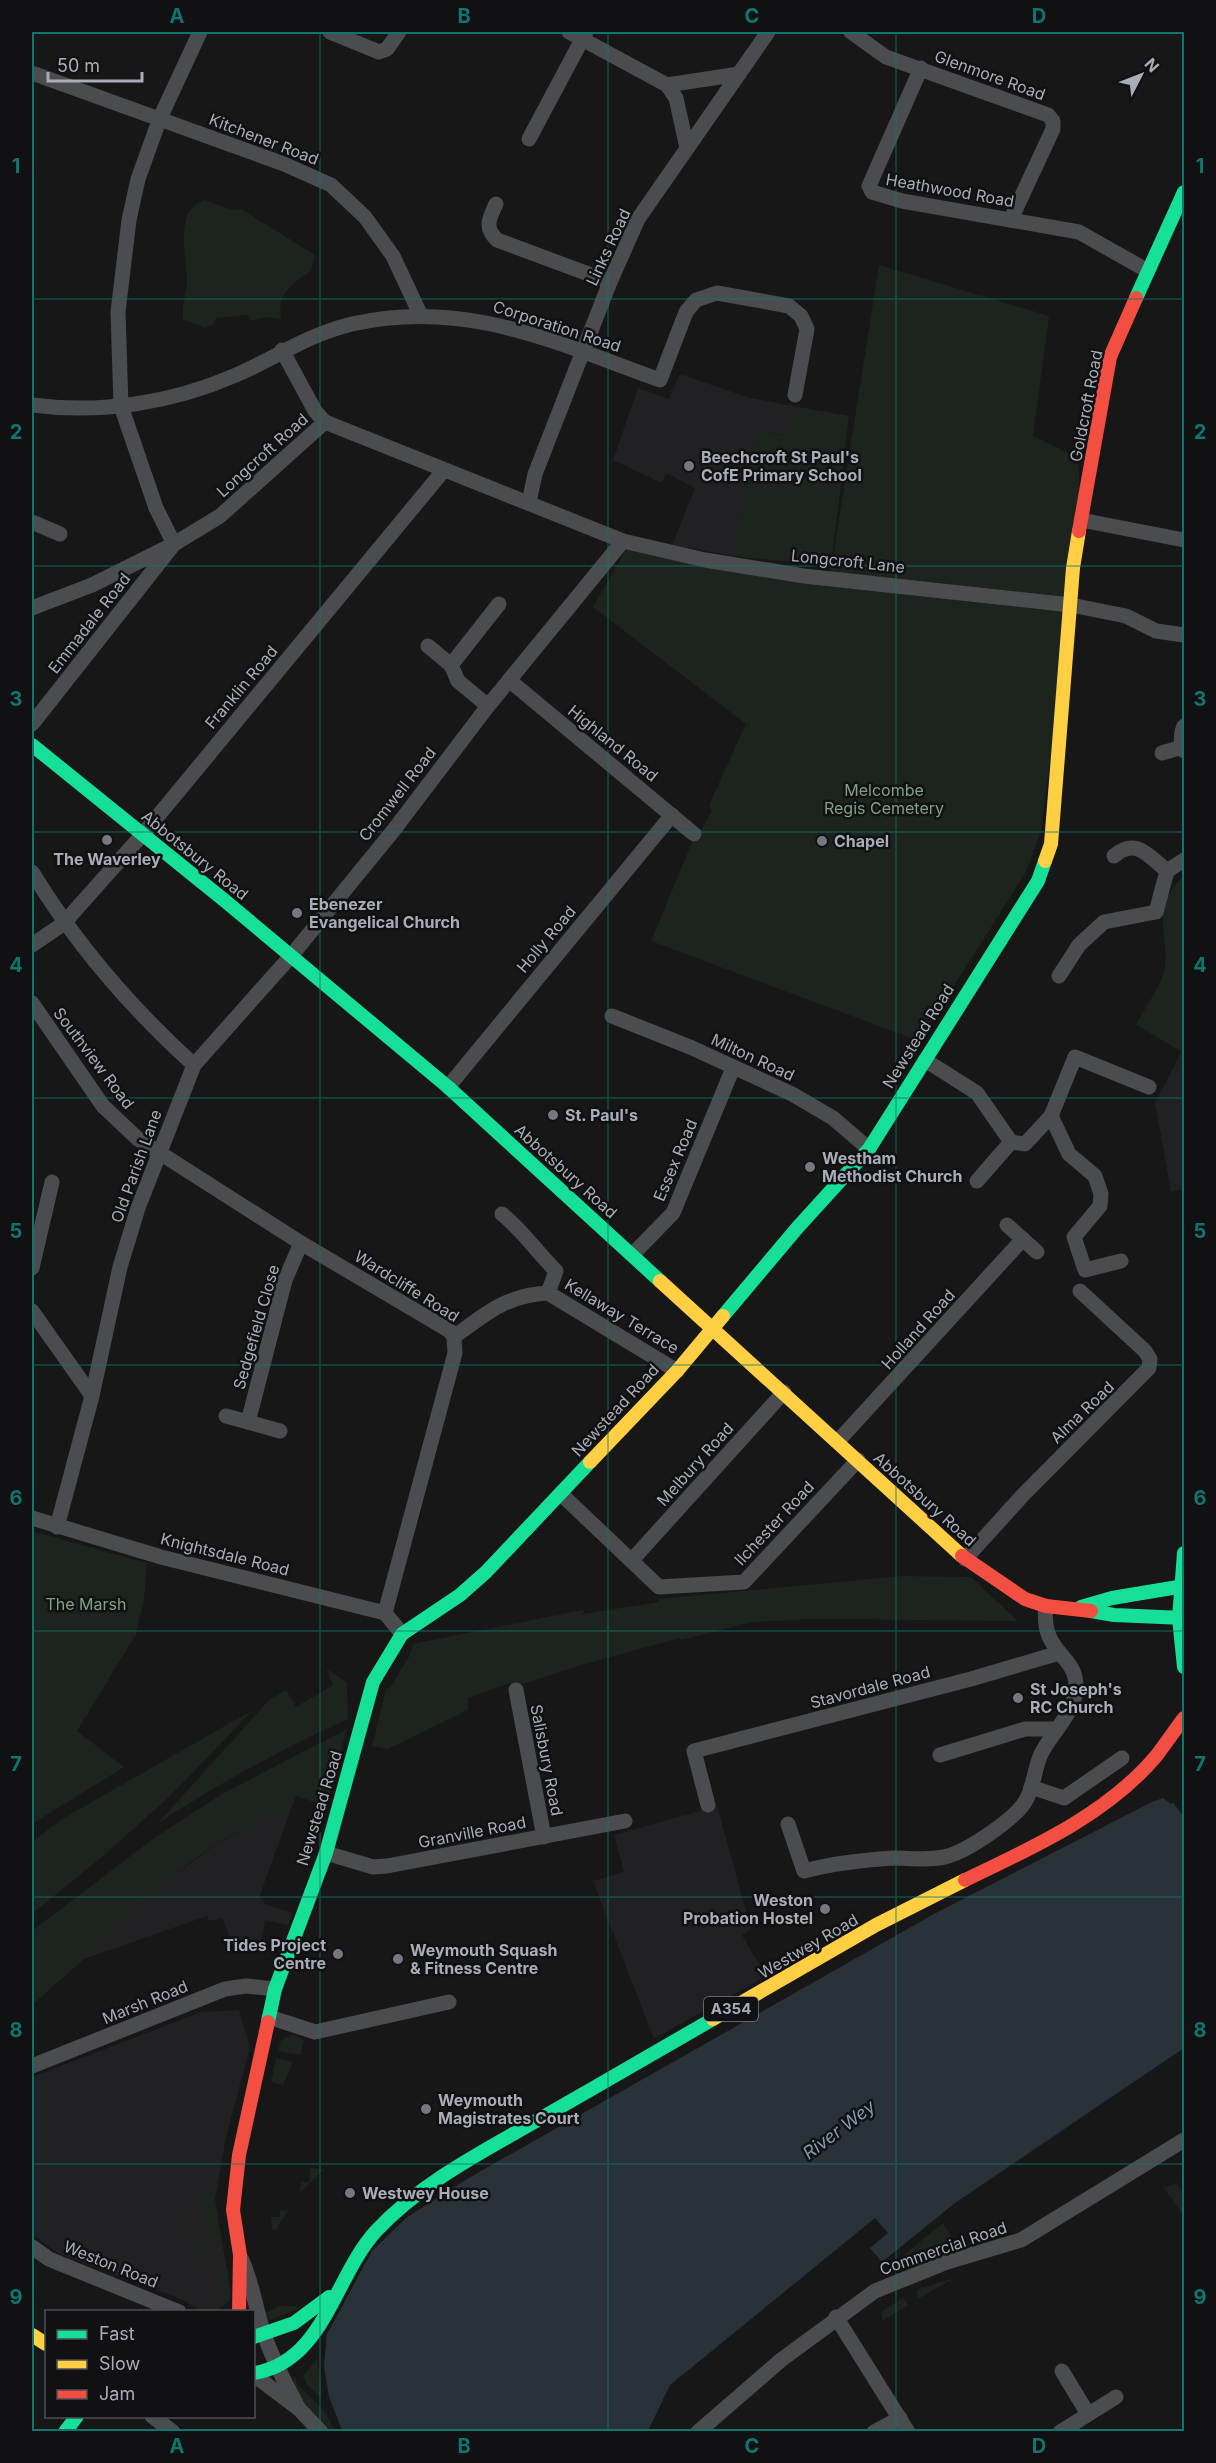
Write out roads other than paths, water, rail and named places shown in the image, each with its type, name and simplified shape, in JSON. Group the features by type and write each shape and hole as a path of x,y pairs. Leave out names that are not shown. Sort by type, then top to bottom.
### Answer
{"main road":[{"name":"Goldcroft Road","path":"1071,605 1073,568 1110,357 1183,198"},
{"name":"Newstead Road","path":"239,2310 240,2254 233,2210 236,2176 269,2017 275,1989 326,1853 373,1682 402,1634 469,1587 561,1494 677,1371 869,1149 1038,881 1051,844 1071,605"},
{"name":"Abbotsbury Road","path":"32,745 448,1087 965,1559 1007,1589 1025,1599 1046,1606 1078,1608 1114,1615 1182,1610"},
{"name":"Abbotsbury Road","path":"1078,1608 1183,1573"},
{"path":"1112,1598 1183,1573 1185,1667"},
{"path":"1112,1598 1182,1610"},
{"name":"Westwey Road","path":"277,2368 311,2340 356,2257 379,2228 412,2199 457,2166 914,1904 1078,1822 1109,1802 1131,1783 1148,1766 1185,1718"},
{"name":"Westwey Road","path":"259,2336 294,2325 336,2291"},
{"path":"32,2335 45,2343"},
{"name":"A354","path":"255,2374 277,2368"},
{"path":"65,2432 76,2418"}],"street":[{"path":"174,544 156,508 121,406 118,312 129,220 138,179 160,118 200,32"},
{"path":"330,32 379,52 387,49 399,32"},
{"name":"Links Road","path":"529,502 535,474 610,282 638,219 768,32"},
{"name":"Glenmore Road","path":"851,32 886,57 1048,115 1053,121 1053,129 1011,219"},
{"path":"529,139 580,34 667,85 676,98 687,148"},
{"name":"Heathwood Road","path":"921,68 869,186 872,192 902,201 1079,231 1148,271"},
{"name":"Kitchener Road","path":"32,73 284,164 331,185 365,217 393,256 421,316"},
{"path":"667,85 739,74"},
{"path":"496,204 488,225 489,232 497,240 610,282"},
{"name":"Corporation Road","path":"32,405 97,408 121,406 195,391 238,374 282,350 354,324 421,316 466,318 505,325 660,380 686,312 696,300 717,292 789,306 801,316 807,329 795,395"},
{"path":"282,350 315,411 325,422"},
{"name":"Longcroft Road","path":"32,608 92,585 174,544 220,516 325,422 623,541"},
{"name":"Franklin Road","path":"32,945 63,924 143,834 444,470"},
{"path":"1081,520 1185,540"},
{"path":"32,522 60,534"},
{"name":"Longcroft Lane","path":"623,541 705,560 804,576 1071,605 1126,616 1156,631 1185,635"},
{"name":"Cromwell Road","path":"194,1065 291,956 393,831 488,706 623,541"},
{"name":"Emmadale Road","path":"32,724 174,544"},
{"path":"451,665 458,653 499,604"},
{"path":"428,646 451,665 458,681 488,706"},
{"name":"Highland Road","path":"509,681 694,834"},
{"path":"1162,753 1183,749 1185,726"},
{"name":"Holly Road","path":"448,1087 672,814"},
{"path":"1114,856 1122,849 1131,847 1139,849 1167,871"},
{"path":"1059,976 1079,945 1104,922 1156,912 1167,871 1185,860"},
{"path":"32,872 63,924 153,1028 194,1065"},
{"name":"Southview Road","path":"32,1003 103,1106 138,1139 159,1154"},
{"name":"Milton Road","path":"612,1016 690,1047 792,1095 832,1118 869,1149"},
{"path":"925,1060 977,1093 1011,1142 1025,1144 1051,1116 1075,1057 1149,1087"},
{"name":"Old Parish Lane","path":"57,1527 92,1396 120,1267 159,1154 194,1065"},
{"name":"Essex Road","path":"633,1254 673,1213 733,1068"},
{"path":"1051,1116 1069,1154 1095,1176 1101,1194 1100,1206 1074,1237 1085,1270 1121,1261"},
{"path":"977,1181 1011,1142"},
{"name":"Wardcliffe Road","path":"159,1154 301,1243 450,1331 454,1337 455,1353 385,1613"},
{"path":"32,1268 38,1208 52,1182"},
{"name":"Kellaway Terrace","path":"502,1214 521,1229 527,1242 556,1271 548,1293"},
{"path":"1007,1225 1037,1252"},
{"name":"Holland Road","path":"838,1441 1023,1239"},
{"name":"Sedgefield Close","path":"248,1422 285,1280 301,1243"},
{"name":"Alma Road","path":"965,1559 1023,1495 1149,1368 1150,1359 1145,1351 1080,1291"},
{"name":"Kellaway Terrace","path":"454,1337 503,1302 525,1294 548,1293 677,1371"},
{"path":"32,1311 92,1396"},
{"name":"Melbury Road","path":"632,1560 784,1392"},
{"path":"226,1416 280,1431"},
{"name":"Ilchester Road","path":"561,1494 659,1587 744,1582 858,1460"},
{"name":"Knightsdale Road","path":"32,1518 161,1557 385,1613"},
{"path":"788,1824 804,1871 859,1860 948,1856 983,1837 1018,1812 1031,1787 1040,1756 1055,1729 1074,1703 1077,1686 1072,1669 1045,1630 1046,1606"},
{"path":"385,1613 402,1634"},
{"name":"Stavordale Road","path":"708,1805 694,1751 971,1679 1059,1653"},
{"name":"Salisbury Road","path":"516,1690 544,1837"},
{"path":"940,1755 1026,1729 1055,1729"},
{"path":"1031,1787 1064,1798 1122,1758"},
{"name":"Granville Road","path":"326,1853 373,1866 387,1866 625,1821"},
{"name":"Marsh Road","path":"32,2066 225,1989 246,1986 275,1989"},
{"path":"269,2017 315,2032 449,2002"},
{"name":"Commercial Road","path":"698,2432 836,2317 875,2290 898,2280 1021,2240 1074,2210 1185,2140"},
{"name":"Weston Road","path":"32,2247 49,2259 174,2310"},
{"name":"Newstead Road","path":"240,2254 250,2278 255,2310"},
{"name":"Newstead Road","path":"255,2310 259,2336 299,2409"},
{"path":"836,2317 904,2425 874,2432"},
{"path":"1062,2371 1088,2414"},
{"path":"255,2375 299,2409 321,2432"},
{"path":"1060,2432 1116,2397"},
{"path":"155,2418 172,2432"}],"water":[{"name":"River Wey","path":"1184,1792 1184,2048 955,2203 882,2262 870,2248 888,2233 875,2218 670,2385 648,2431 342,2430 329,2397 324,2366 327,2334 372,2251 406,2218 467,2179 934,1914 1152,1802 1163,1798 1171,1804"}],"place":[{"name":"Beechcroft St Paul's CofE Primary School","path":"689,466"},
{"name":"The Waverley","path":"107,840"},
{"name":"Chapel","path":"822,841"},
{"name":"Ebenezer Evangelical Church","path":"297,913"},
{"name":"St. Paul's","path":"553,1115"},
{"name":"Westham Methodist Church","path":"810,1167"},
{"name":"St Joseph's RC Church","path":"1018,1698"},
{"name":"Weston Probation Hostel","path":"825,1909"},
{"name":"Tides Project Centre","path":"338,1954"},
{"name":"Weymouth Squash & Fitness Centre","path":"398,1959"},
{"name":"Weymouth Magistrates Court","path":"426,2109"},
{"name":"Westwey House","path":"350,2193"}],"park label":[{"name":"Melcombe Regis Cemetery","path":"884,799"},
{"name":"The Marsh","path":"86,1604"}]}
